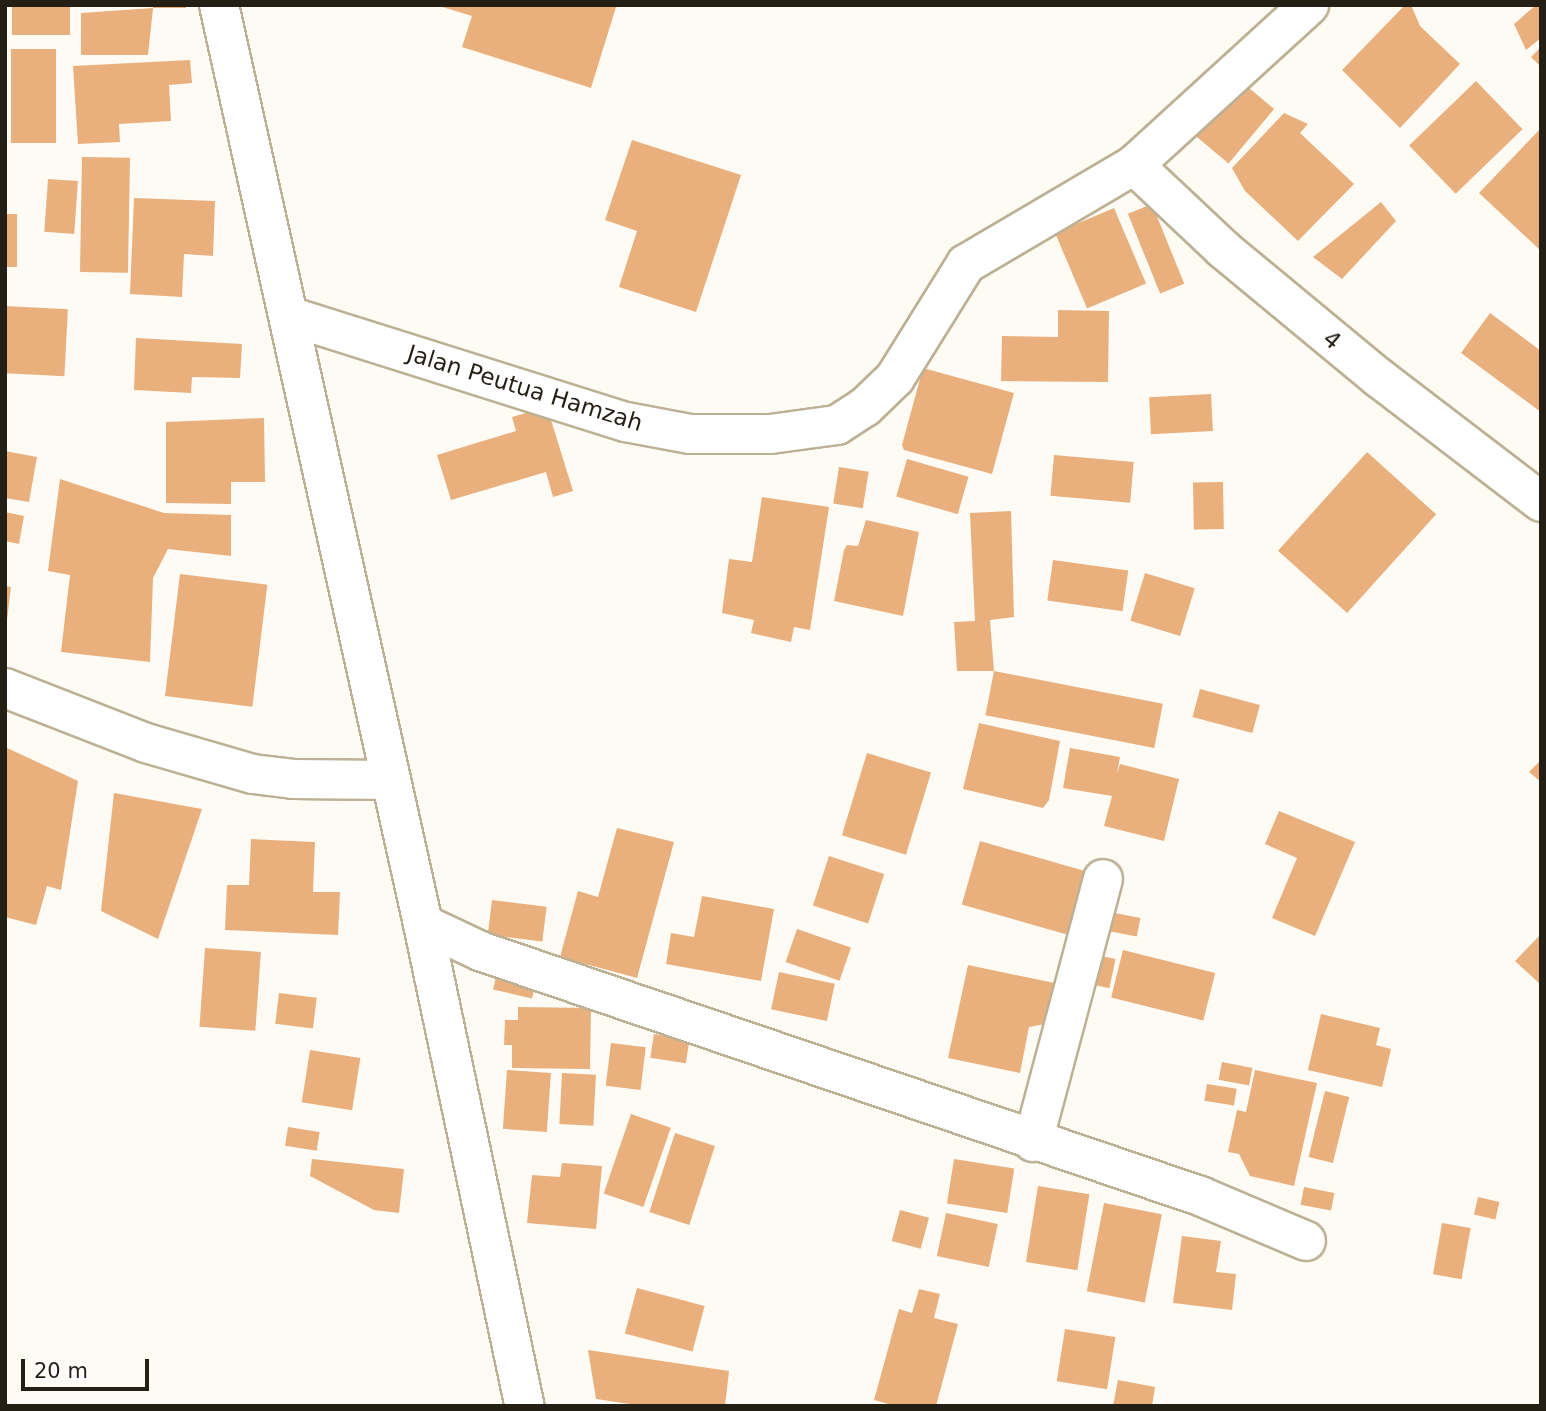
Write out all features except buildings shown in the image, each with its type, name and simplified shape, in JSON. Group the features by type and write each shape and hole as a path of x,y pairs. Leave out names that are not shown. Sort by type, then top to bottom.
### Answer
{"street":[{"path":"219,5 423,923 525,1406"},
{"name":"Jalan Peutua Hamzah","path":"289,316 626,422 691,434 770,434 837,425 865,407 895,379 966,264 1134,165 1309,5"},
{"name":"4","path":"1134,165 1223,248 1378,378 1541,502"},
{"path":"5,688 146,744 253,774 293,779 391,780"},
{"path":"1033,1142 1103,879"},
{"path":"423,923 480,951 1033,1142 1200,1196 1306,1241"}]}
